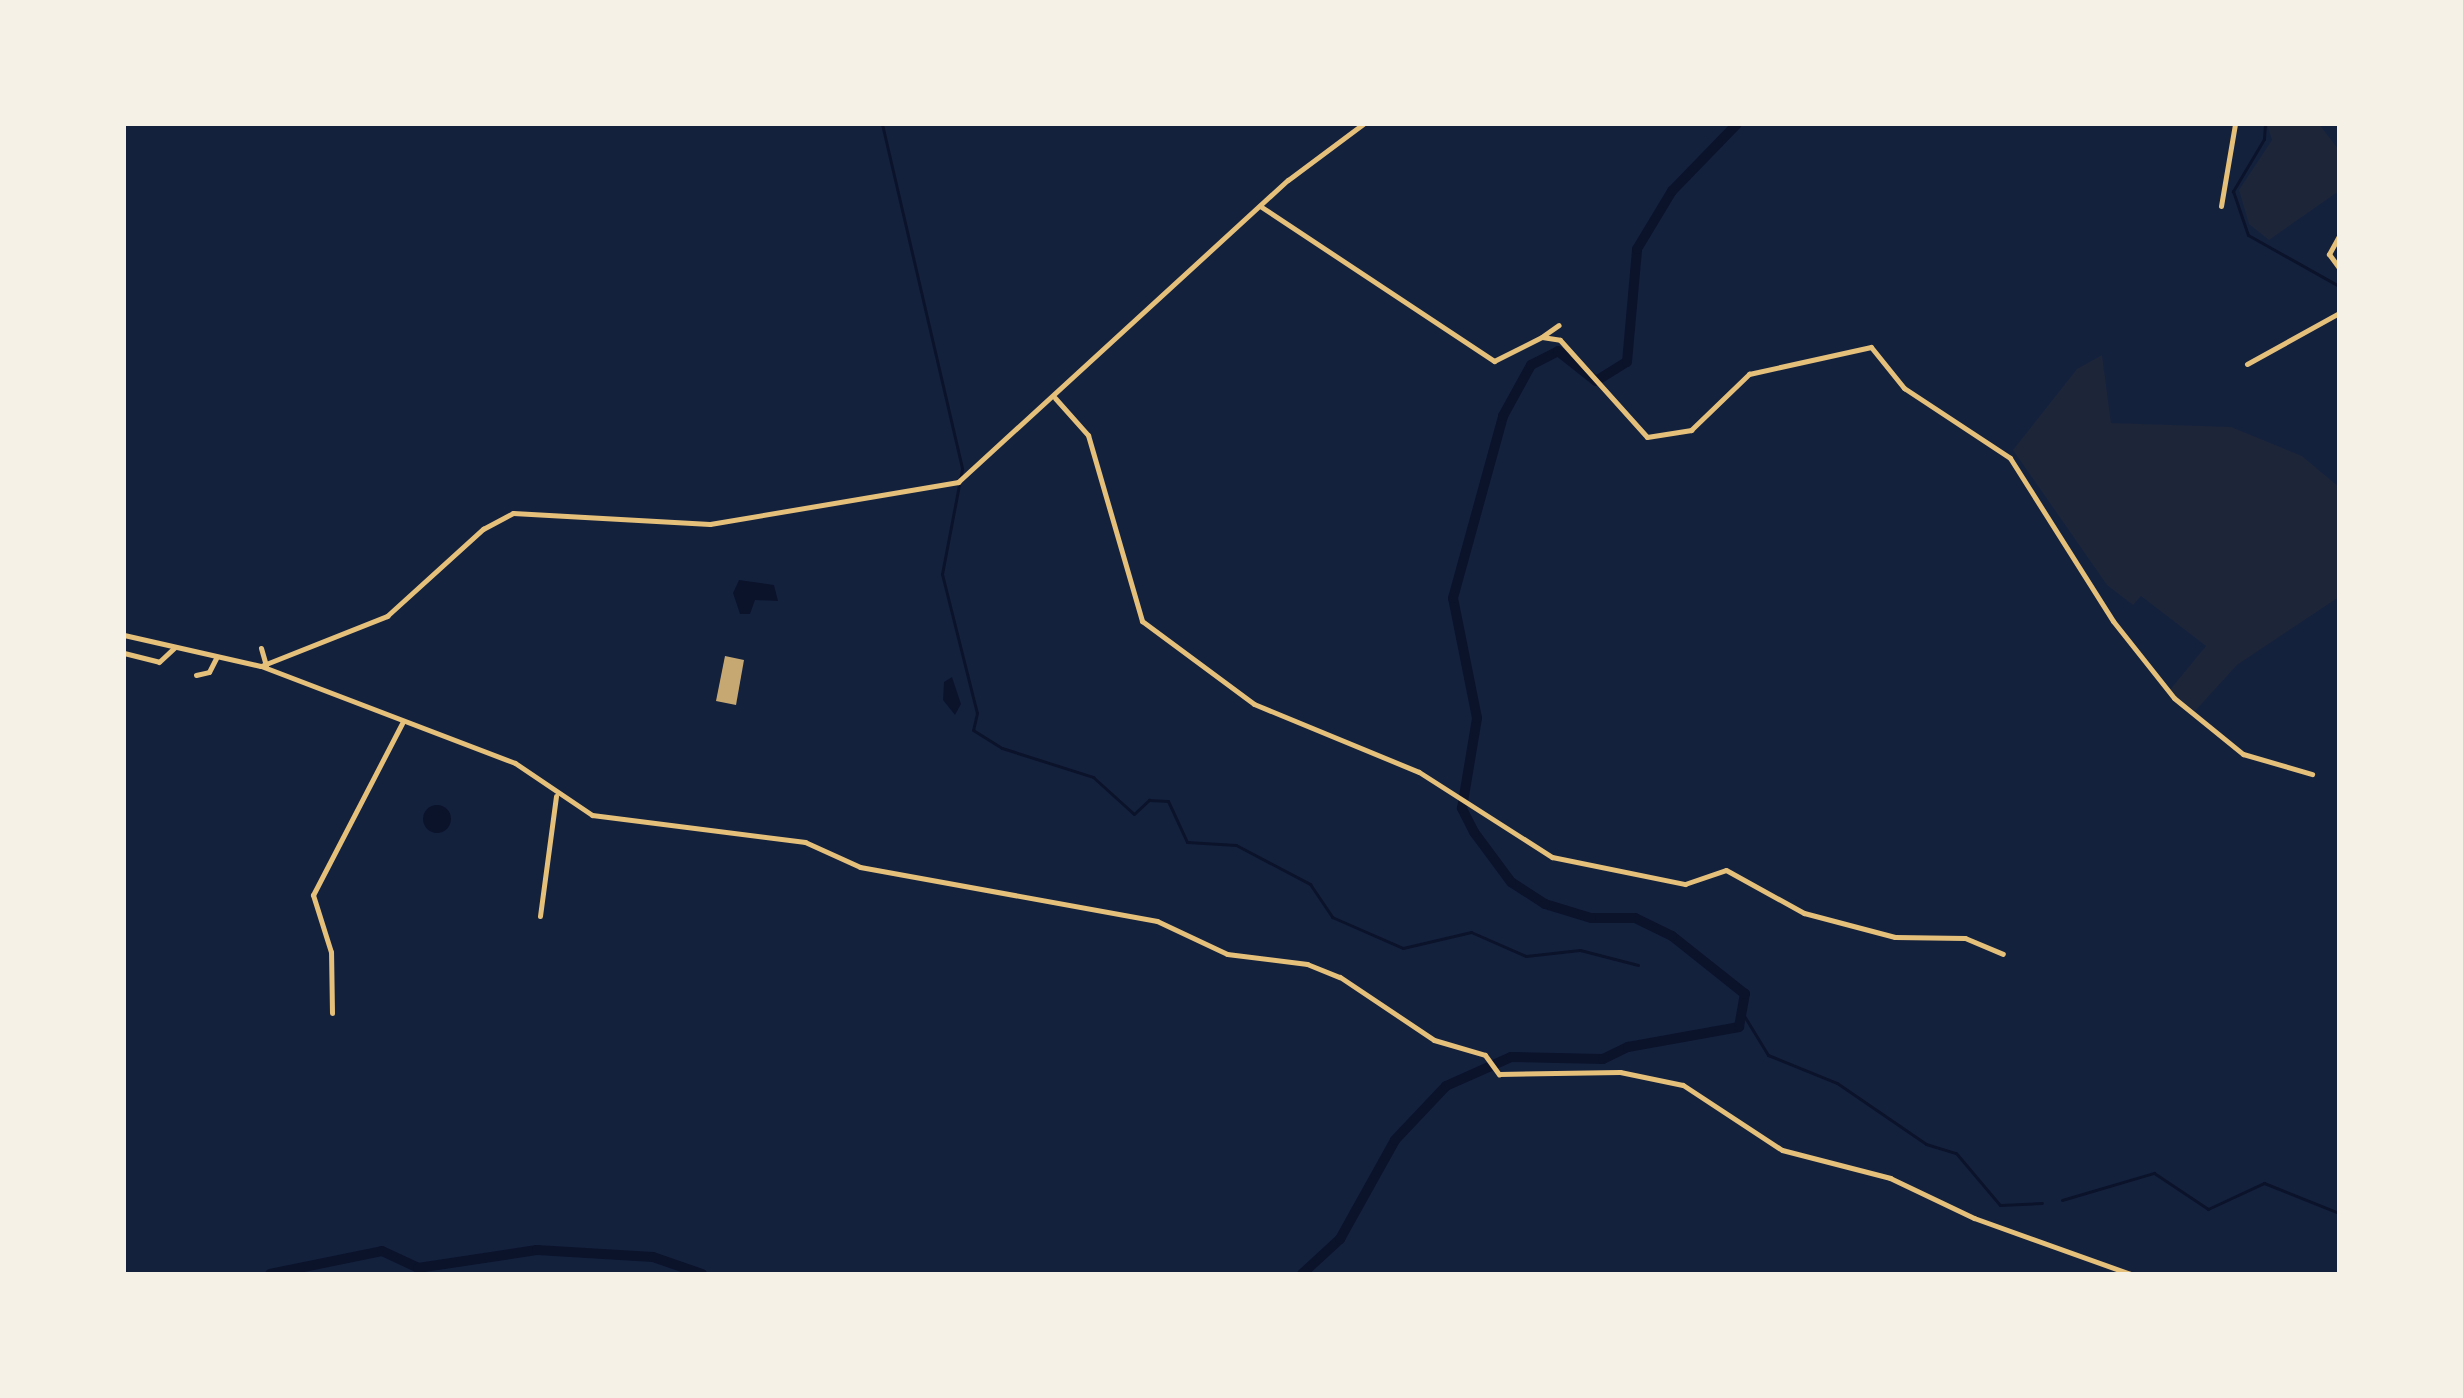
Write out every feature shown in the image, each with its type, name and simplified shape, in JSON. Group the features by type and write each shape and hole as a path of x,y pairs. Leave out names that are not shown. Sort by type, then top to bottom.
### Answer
{"street":[{"path":"264,665 387,616 479,532 510,514 710,524 948,485 974,471 1260,206 1363,124"},
{"path":"2221,206 2235,124"},
{"path":"1260,206 1494,361 1559,325"},
{"path":"2339,236 2329,254 2339,268"},
{"path":"2247,364 2339,313"},
{"path":"1542,337 1580,358 1628,421 1654,437 1693,429 1725,390 1749,374 1871,347 1904,388 2010,458 2113,621 2169,693 2243,754 2312,774"},
{"path":"1055,398 1088,435 1133,601 1151,633 1199,658 1265,710 1419,772 1552,857 1685,884 1726,870 1804,913 1895,937 1965,938 2003,954"},
{"path":"124,635 216,658 264,665 402,723 515,763 556,796 597,816 799,841 860,867 1163,923 1227,954 1334,974 1429,1037 1488,1058 1497,1073 1620,1072 1683,1085 1782,1150 1890,1178 1974,1218 2130,1274"},
{"path":"124,653 159,662 174,648"},
{"path":"261,648 264,665"},
{"path":"196,675 209,672 216,658"},
{"path":"332,1013 331,952 314,915 313,895 402,723"},
{"path":"540,916 556,796"}],"shaded area":[{"path":"2267,124 2319,124 2339,150 2339,191 2269,240 2249,224 2239,190 2272,140"},
{"path":"2102,355 2111,423 2231,427 2302,456 2339,487 2339,597 2237,665 2195,711 2169,691 2206,646 2141,596 2133,605 2107,585 2013,450 2077,369"},
{"path":"739,580 774,585 778,601 755,600 750,614 740,614 733,593"},
{"path":"952,677 961,704 955,715 943,700 944,682"},
{"path":"437,805 447,809 451,819 447,829 437,833 427,829 423,819 427,809"}],"building":[{"path":"725,656 744,660 736,705 716,701"}],"waterway":[{"path":"882,124 962,469 942,574 977,713 973,730 1002,748 1093,777 1134,814 1149,800 1168,801 1187,842 1236,845 1310,884 1332,917 1403,948 1471,932 1526,956 1580,950 1638,965"},
{"path":"1302,1274 1340,1239 1395,1140 1446,1086 1511,1057 1603,1059 1628,1047 1739,1027 1745,994 1672,936 1635,918 1591,918 1545,904 1511,882 1474,832 1462,808 1477,718 1453,598 1503,416 1531,365 1558,351 1596,381 1627,362 1637,249 1672,191 1737,124"},
{"path":"2265,124 2264,139 2233,191 2248,235 2339,286"},
{"path":"1743,1014 1768,1055 1837,1083 1926,1144 1956,1153 2000,1205 2042,1203"},
{"path":"2062,1200 2154,1173 2208,1209 2264,1183 2339,1213"},
{"path":"270,1274 382,1251 418,1268 537,1250 653,1257 702,1274"}]}
